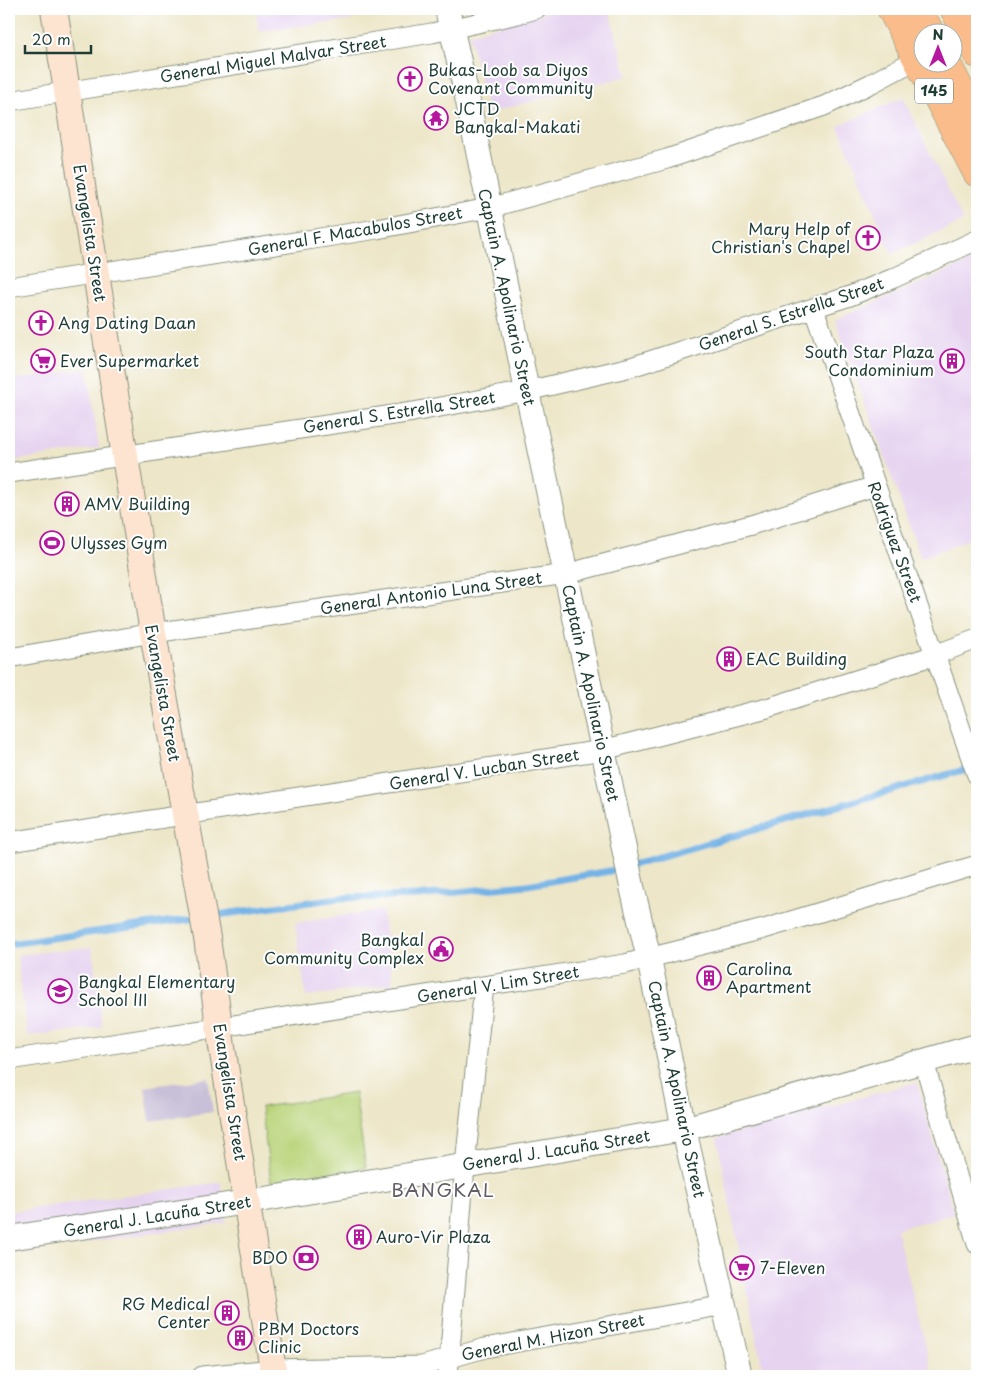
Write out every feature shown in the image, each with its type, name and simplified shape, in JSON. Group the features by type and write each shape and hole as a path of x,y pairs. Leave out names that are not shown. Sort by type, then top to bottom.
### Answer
{"main road":[{"name":"Evangelista Street","path":"54,9 153,633 206,936 274,1372"},
{"name":"145","path":"891,9 914,53"},
{"path":"918,9 925,22"},
{"path":"954,9 977,54"},
{"path":"966,9 977,30"},
{"name":"145","path":"924,72 977,173"},
{"path":"951,72 977,122"}],"street":[{"name":"General Miguel Malvar Street","path":"9,102 449,19 518,14 536,9"},
{"name":"Captain A. Apolinario Street","path":"449,19 466,92 527,391 684,1129 740,1376"},
{"name":"General F. Macabulos Street","path":"9,287 377,229 489,208 667,159 824,106 914,61"},
{"name":"General S. Estrella Street","path":"9,474 413,412 527,391 631,367 814,309 894,278 977,240"},
{"name":"Rodriguez Street","path":"814,309 977,775"},
{"name":"General Antonio Luna Street","path":"9,658 153,633 566,574 751,525 875,486"},
{"name":"General V. Lucban Street","path":"9,842 603,750 767,708 935,655 977,639"},
{"name":"General V. Lim Street","path":"9,1060 649,959 764,929 977,865"},
{"path":"448,1376 448,1357 465,1166 484,986"},
{"name":"General J. Lacuña Street","path":"9,1238 247,1202 684,1129 977,1046"},
{"path":"924,1062 976,1236"},
{"name":"General M. Hizon Street","path":"202,1376 422,1366 448,1357 485,1348 725,1305"}],"shaded area":[{"path":"256,9 350,9 352,20 259,31"},
{"path":"559,9 609,9 627,76 488,113 469,34"},
{"path":"903,97 963,221 892,254 838,126"},
{"path":"977,258 977,536 921,558 835,320"},
{"path":"87,369 99,448 9,461 9,380"},
{"path":"382,910 393,984 306,997 295,923"},
{"name":"Bangkal Elementary School III","path":"92,947 102,1027 27,1036 17,955"},
{"path":"208,1078 213,1112 150,1121 145,1087"},
{"path":"917,1082 954,1214 896,1229 933,1376 764,1376 717,1138"},
{"path":"221,1182 226,1223 9,1253 9,1212"}],"green space":[{"path":"355,1093 366,1168 271,1182 261,1107"}],"waterway":[{"path":"9,944 339,898 417,896 527,885 610,871 974,767"}],"place":[{"name":"Bukas-Loob sa Diyos Covenant Community","path":"410,79"},
{"name":"JCTD Bangkal-Makati","path":"436,118"},
{"name":"Mary Help of Christian's Chapel","path":"868,238"},
{"name":"Ang Dating Daan","path":"41,323"},
{"name":"Ever Supermarket","path":"43,361"},
{"name":"South Star Plaza Condominium","path":"952,361"},
{"name":"AMV Building","path":"67,504"},
{"name":"Ulysses Gym","path":"52,543"},
{"name":"EAC Building","path":"729,659"},
{"name":"Bangkal Community Complex","path":"441,949"},
{"name":"Carolina Apartment","path":"709,978"},
{"name":"Bangkal Elementary School III","path":"60,991"},
{"name":"Auro-Vir Plaza","path":"359,1237"},
{"name":"BDO","path":"306,1258"},
{"name":"7-Eleven","path":"742,1268"},
{"name":"RG Medical Center","path":"227,1313"},
{"name":"PBM Doctors Clinic","path":"240,1338"}],"district":[{"name":"BANGKAL","path":"443,1190"}]}
